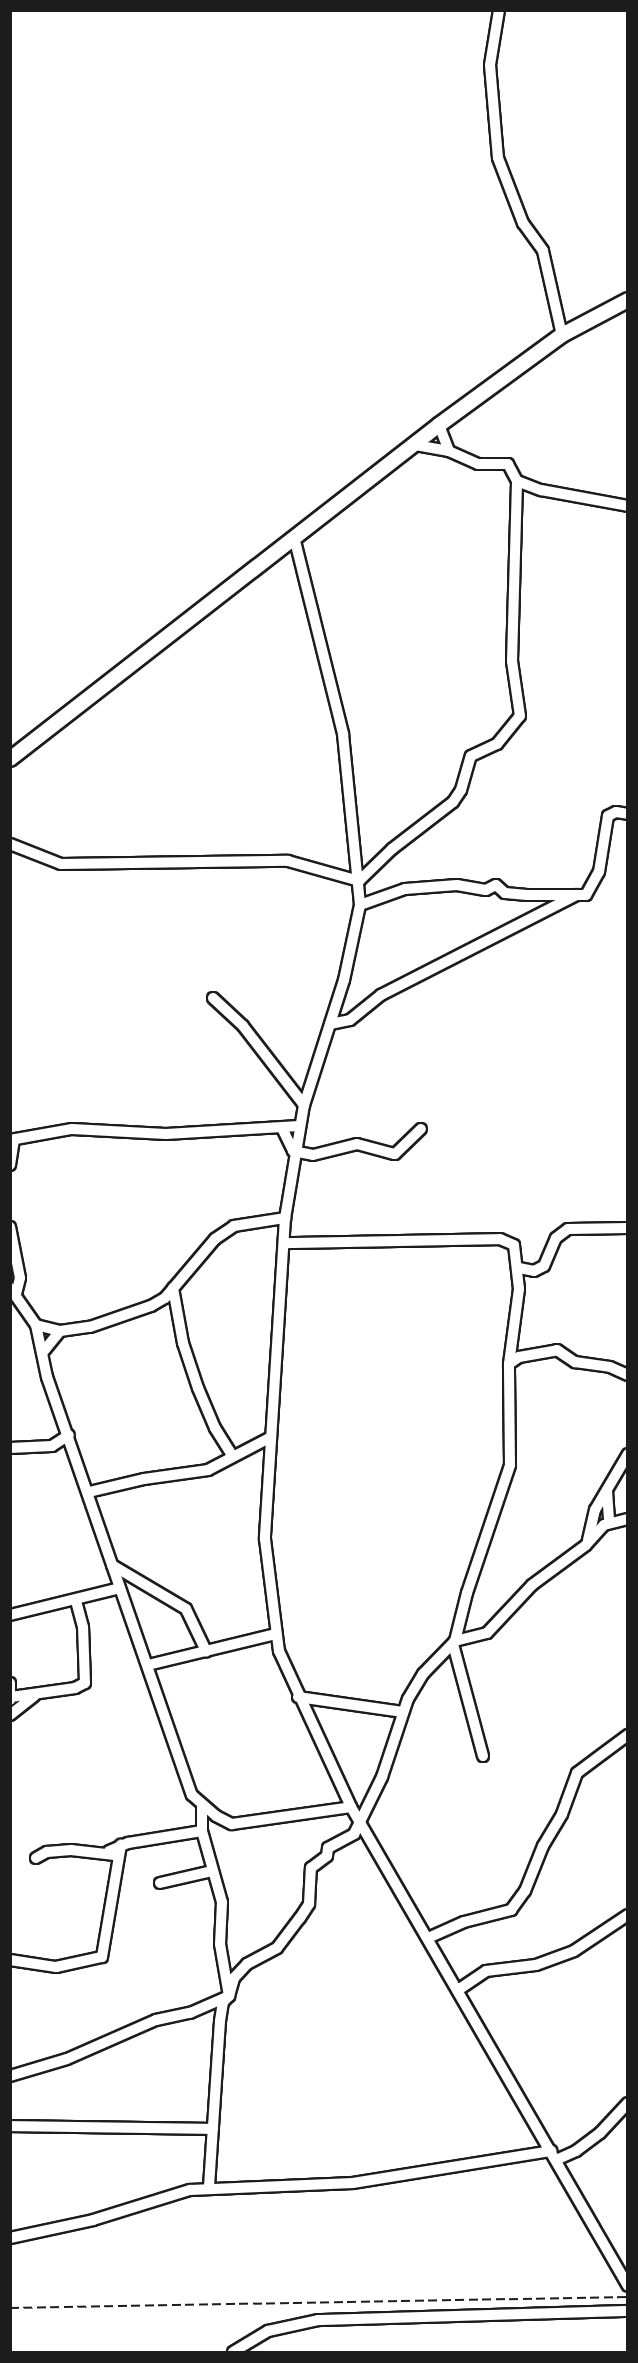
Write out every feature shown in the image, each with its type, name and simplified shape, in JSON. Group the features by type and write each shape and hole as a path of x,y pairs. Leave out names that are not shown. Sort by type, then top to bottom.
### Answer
{"main road":[{"path":"10,759 439,425 562,335 627,300"}],"street":[{"path":"499,10 490,65 498,158 523,223 543,251 562,335"},
{"path":"439,425 448,450"},
{"path":"359,881 392,849 453,802 461,790 471,756 497,744 510,724 519,717 512,662 516,481 508,464 478,464 448,450 416,444"},
{"path":"516,481 541,490 627,506"},
{"path":"294,537 343,734 360,905 330,1024 304,1105 293,1152 285,1218 265,1539 279,1652 298,1697 360,1824 554,2156 627,2286"},
{"path":"360,905 405,889 457,885 486,890 495,885 504,893 527,895 586,895 595,886 608,816 616,812 627,814"},
{"path":"10,844 61,864 288,861 359,881"},
{"path":"330,1024 350,1020 381,995 576,895"},
{"path":"213,998 243,1026 304,1105"},
{"path":"10,1165 12,1140 72,1129 166,1134 299,1126"},
{"path":"282,1128 293,1152"},
{"path":"293,1152 313,1155 357,1144 395,1154 421,1129"},
{"path":"36,1325 60,1331 103,1324 123,1313 151,1306 173,1288 215,1239 234,1226 267,1218 285,1218"},
{"path":"10,1227 20,1278 13,1291 36,1325 47,1377 89,1492 188,1787 202,1806 225,1822 243,1825 351,1807"},
{"path":"519,1268 534,1271 544,1266 556,1238 568,1228 627,1228"},
{"path":"285,1243 508,1240 514,1245 519,1268 508,1478 471,1579 454,1643 483,1756"},
{"path":"173,1288 183,1343 198,1388 215,1428 232,1455"},
{"path":"43,1352 60,1331"},
{"path":"513,1358 557,1350 575,1362 610,1367 627,1376"},
{"path":"10,1448 52,1446 69,1435"},
{"path":"89,1492 144,1479 208,1470 232,1455 271,1437"},
{"path":"587,1543 592,1518 627,1454"},
{"path":"608,1488 609,1522"},
{"path":"209,2188 220,2021 224,2002 229,1996 234,1978 247,1964 277,1948 300,1918 309,1904 311,1869 327,1856 328,1848 354,1834 382,1777 403,1712 423,1674 454,1643 487,1633 532,1586 587,1543 609,1522 627,1519"},
{"path":"112,1565 186,1609 206,1651"},
{"path":"10,1615 120,1588"},
{"path":"10,1683 11,1699 34,1696 85,1683 83,1628 76,1600"},
{"path":"148,1665 276,1634"},
{"path":"10,1715 34,1696"},
{"path":"298,1697 403,1712"},
{"path":"428,1938 464,1922 512,1910 525,1891 543,1846 562,1814 577,1773 627,1735"},
{"path":"202,1806 202,1832 222,1902 220,1944 229,1996"},
{"path":"10,1960 56,1967 102,1957 114,1854 121,1845 202,1832"},
{"path":"36,1858 55,1851 114,1854"},
{"path":"160,1883 212,1871"},
{"path":"458,1990 486,1971 536,1965 574,1951 627,1915"},
{"path":"10,2076 75,2057 156,2020 190,2013 229,1996"},
{"path":"10,2238 209,2188 353,2183 554,2156 600,2133 627,2103"},
{"path":"10,2126 213,2129"},
{"path":"233,2352 268,2331 318,2320 627,2311"}],"railway":[{"path":"10,2308 628,2297"}]}
